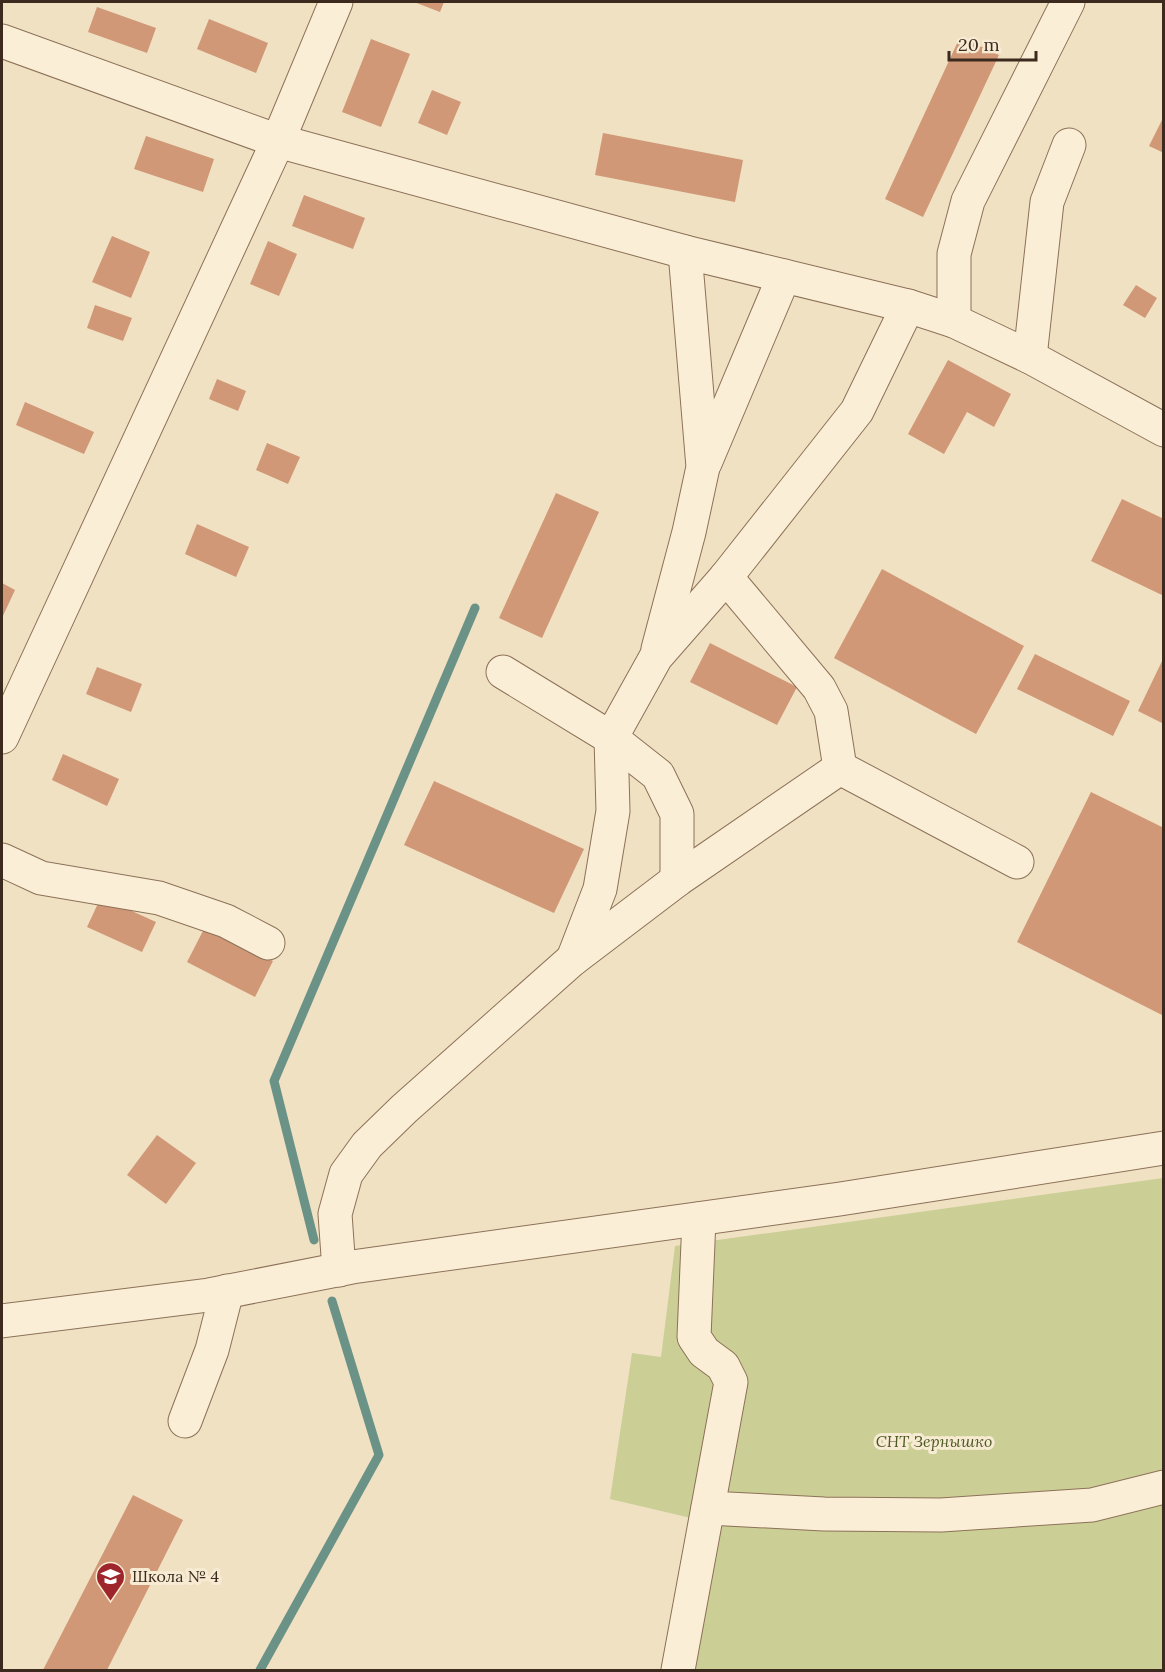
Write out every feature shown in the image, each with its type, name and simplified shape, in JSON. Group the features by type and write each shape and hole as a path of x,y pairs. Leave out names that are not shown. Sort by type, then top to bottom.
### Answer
{"street":[{"path":"2,737 278,141 336,2"},
{"path":"954,321 954,254 968,201 1068,2"},
{"path":"2,41 278,141 685,252 908,306 954,321 1030,357 1164,430"},
{"path":"1030,357 1047,202 1069,146"},
{"path":"685,252 703,467"},
{"path":"656,657 689,532 703,467 784,276"},
{"path":"573,959 600,888 613,811 610,738 656,657 726,577 857,411 908,306"},
{"path":"726,577 819,688 831,711 840,768"},
{"path":"503,672 610,738 657,775 676,814 677,880"},
{"path":"840,768 1017,862"},
{"path":"339,1270 335,1214 346,1174 367,1145 404,1109 573,959 677,880 840,768"},
{"path":"2,860 41,878 159,898 226,921 268,943"},
{"path":"2,1321 227,1291 339,1270 840,1199 1164,1148"},
{"path":"678,1671 731,1382 723,1366 704,1352 693,1336 699,1219"},
{"path":"185,1421 212,1350 227,1291"},
{"path":"708,1508 824,1514 940,1515 1092,1505 1164,1486"}],"green space":[{"name":"СНТ Зернышко","path":"1163,1178 1163,1670 663,1670 691,1518 610,1499 632,1353 661,1357 675,1246"}],"building":[{"path":"414,2 444,2 440,12"},
{"path":"97,7 156,28 147,53 88,32"},
{"path":"209,19 268,43 256,73 197,49"},
{"path":"960,37 999,55 923,217 885,199"},
{"path":"371,39 410,54 381,127 342,112"},
{"path":"432,90 461,102 447,135 418,123"},
{"path":"1164,116 1164,153 1149,146"},
{"path":"603,133 743,160 735,202 595,175"},
{"path":"146,136 214,159 203,192 134,169"},
{"path":"304,195 365,218 353,249 292,226"},
{"path":"112,236 150,252 131,298 92,282"},
{"path":"268,241 297,254 279,296 250,284"},
{"path":"1136,285 1157,298 1145,318 1123,305"},
{"path":"95,305 132,318 123,341 87,328"},
{"path":"948,360 1011,394 994,427 967,412 944,454 908,434"},
{"path":"217,379 246,391 238,411 209,399"},
{"path":"25,402 94,432 84,454 16,425"},
{"path":"267,443 300,457 288,484 256,470"},
{"path":"556,493 599,512 542,638 499,618"},
{"path":"1122,499 1164,519 1164,596 1091,561"},
{"path":"197,524 249,547 236,577 185,554"},
{"path":"882,569 1024,646 976,734 834,658"},
{"path":"2,583 15,590 2,618"},
{"path":"710,643 797,687 777,725 690,682"},
{"path":"1035,654 1130,701 1113,736 1017,689"},
{"path":"1164,657 1164,724 1138,711"},
{"path":"97,667 142,684 131,712 86,694"},
{"path":"63,754 119,779 107,806 52,780"},
{"path":"434,781 584,849 554,913 404,845"},
{"path":"1091,792 1164,828 1164,1016 1017,942"},
{"path":"101,897 156,922 142,952 87,927"},
{"path":"205,927 273,961 255,997 187,962"},
{"path":"157,1135 196,1163 166,1204 127,1175"},
{"path":"133,1495 183,1520 107,1670 43,1670"}],"waterway":[{"path":"314,1240 274,1081 475,608"},
{"path":"260,1670 379,1455 332,1301"}],"place":[{"name":"Школа № 4","path":"111,1602"}]}
